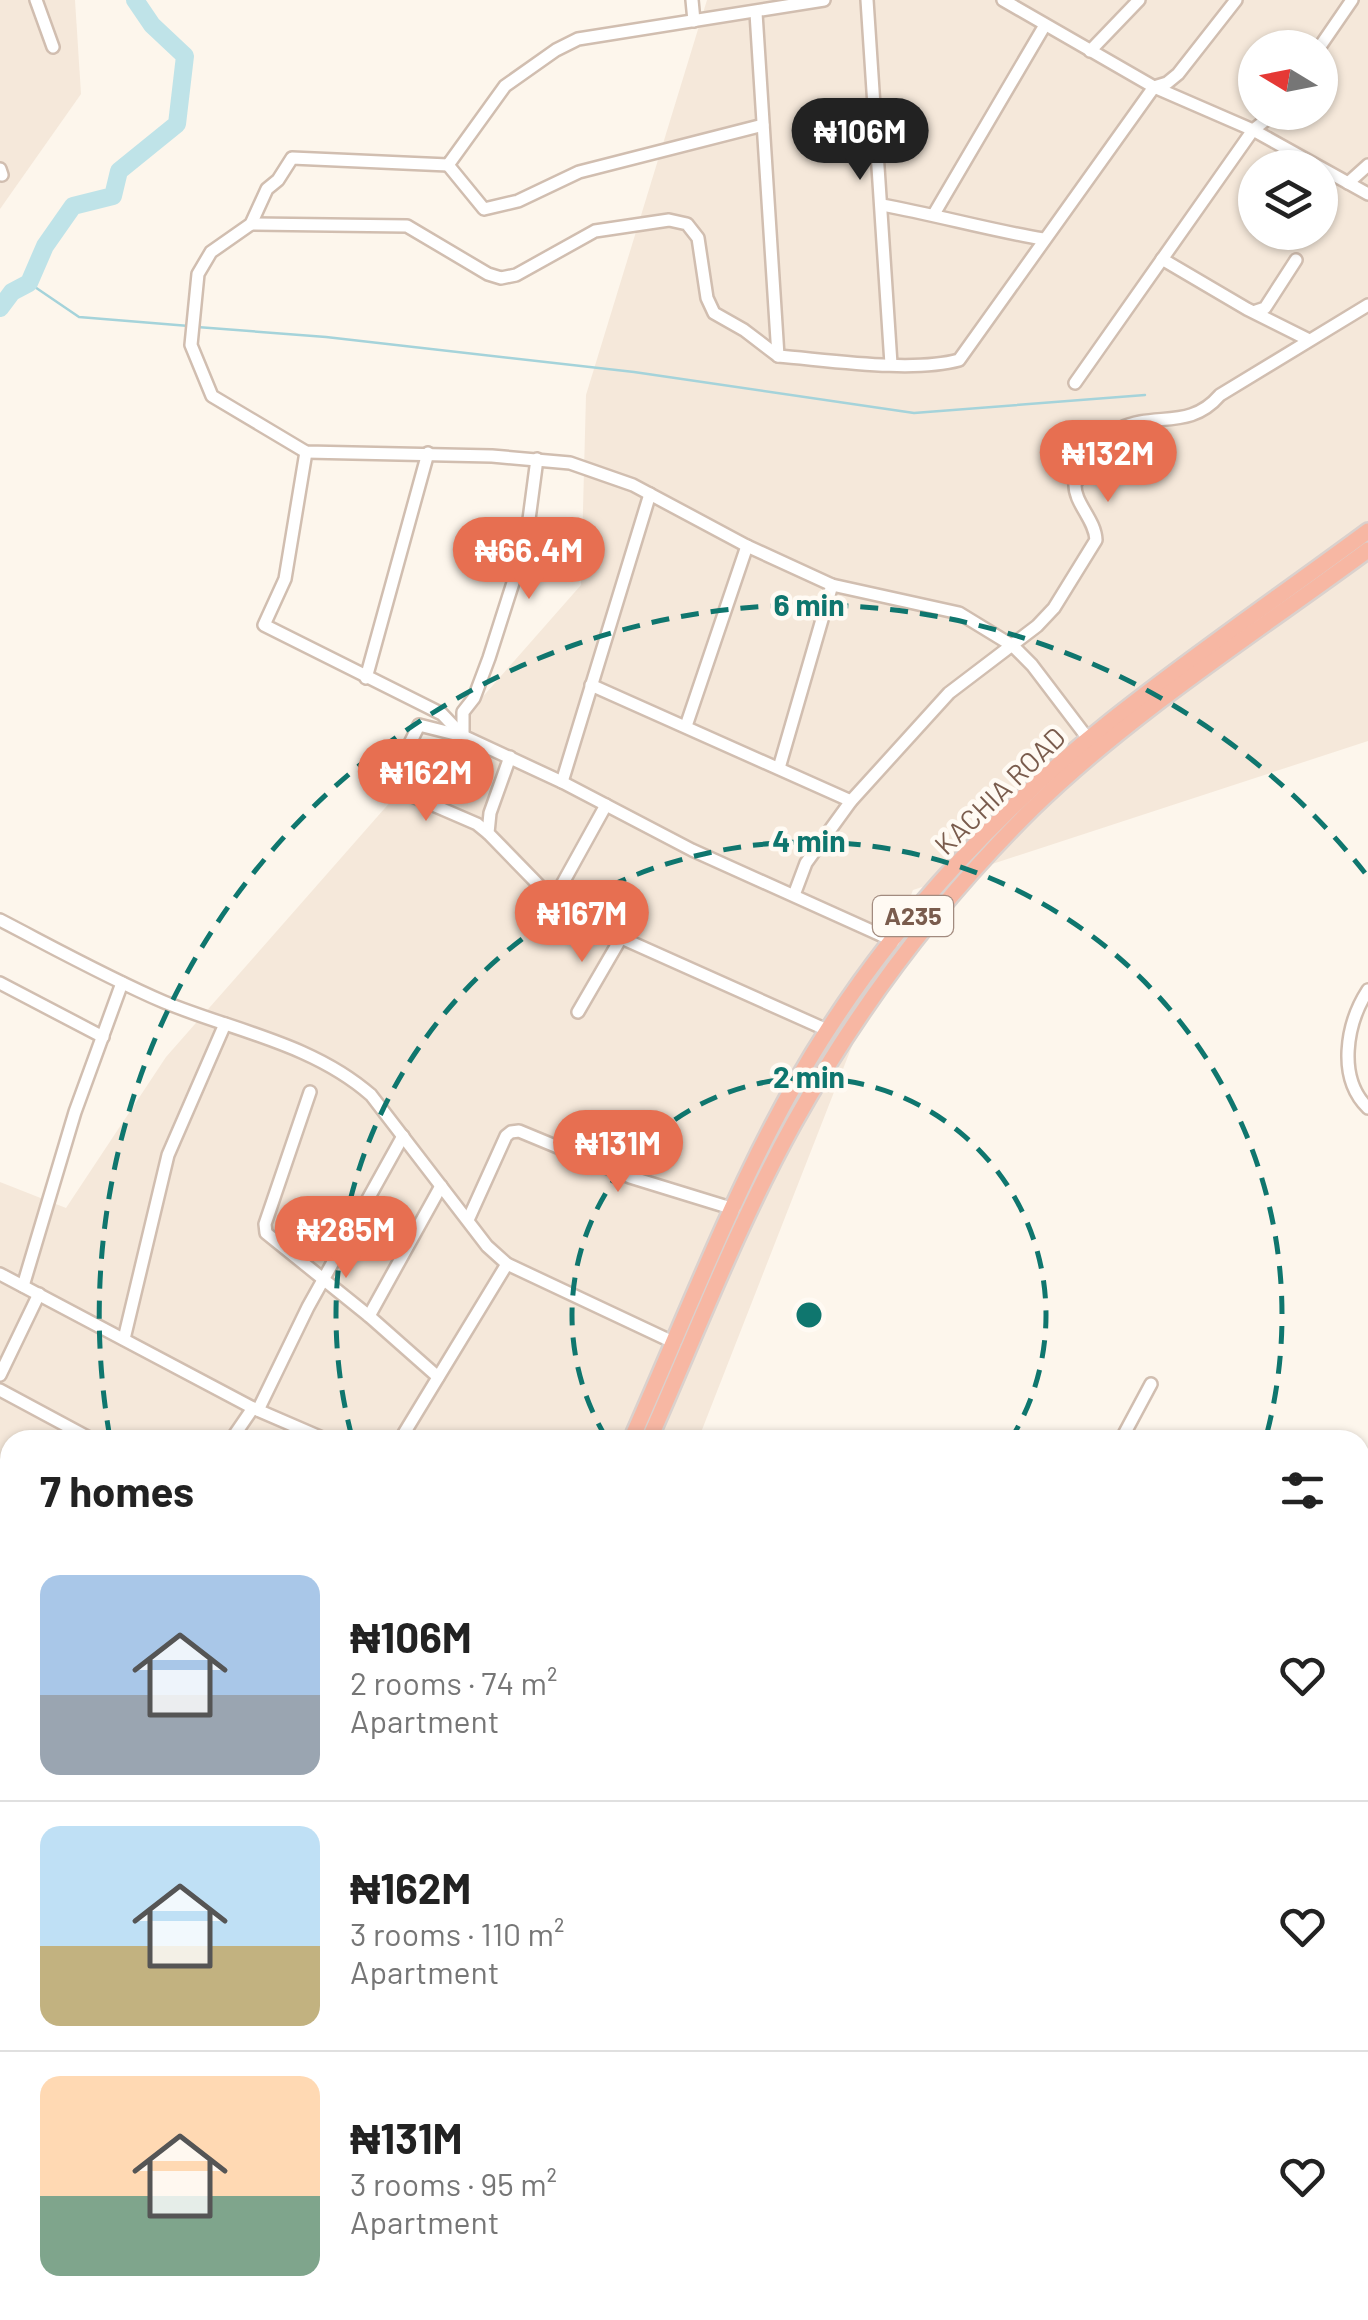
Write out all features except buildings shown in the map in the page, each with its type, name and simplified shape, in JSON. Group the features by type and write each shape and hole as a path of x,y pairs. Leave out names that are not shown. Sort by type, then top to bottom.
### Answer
{"highway":[{"name":"KACHIA ROAD","path":"635,1430 779,1115 827,1030 894,941 985,835 1089,740 1368,532"},
{"name":"KACHIA ROAD","path":"653,1430 750,1212 794,1124 833,1058 912,944 1033,808 1086,761 1368,550"}],"street":[{"path":"36,0 53,47"},
{"path":"692,0 694,20"},
{"path":"448,165 505,86 578,39 824,0"},
{"path":"867,0 891,364"},
{"path":"1003,0 1154,87 1238,123"},
{"path":"1090,51 1140,0"},
{"path":"251,224 407,226 501,278 516,275 595,231 669,220 687,224 698,238 706,298 714,313 778,356 891,364 948,363 959,360 1154,87 1167,84 1178,74 1236,0"},
{"path":"1332,30 1352,0"},
{"path":"756,13 778,356"},
{"path":"934,214 1045,25"},
{"path":"763,125 579,172 518,200 484,209 448,165 292,158 278,180 266,189 251,224 211,252 198,274 191,345 212,396 306,452 428,453 570,463 650,494 832,585 959,613 1013,646 1089,740"},
{"path":"1075,383 1253,130 1368,194"},
{"path":"1348,183 1368,164"},
{"path":"882,204 1044,239"},
{"path":"1162,259 1309,340"},
{"path":"1256,311 1265,308 1296,260"},
{"path":"794,895 806,864 851,800 949,693 1013,646 1054,608 1096,540 1088,513 1074,493 1075,484 1111,435 1123,427 1199,414 1220,395 1368,306"},
{"path":"306,452 286,579 264,625 442,714 462,736"},
{"path":"366,678 428,453"},
{"path":"462,736 463,712 474,698 489,658 526,542 538,458"},
{"path":"562,782 650,494"},
{"path":"686,726 748,546"},
{"path":"779,768 832,585"},
{"path":"592,684 851,800"},
{"path":"827,1030 579,920 477,824 388,786 418,725 462,736 562,782 692,850 894,941"},
{"path":"488,833 490,813 510,758"},
{"path":"554,899 606,805"},
{"path":"0,920 122,983 315,1056 353,1078 372,1095 487,1246 507,1264 674,1343"},
{"path":"578,1012 622,938"},
{"path":"23,1286 65,1143 122,983"},
{"path":"0,1002 3,985 103,1037"},
{"path":"1368,990 1348,1044 1349,1078 1368,1108"},
{"path":"124,1339 168,1156 225,1024"},
{"path":"310,1092 265,1224 266,1233 438,1377"},
{"path":"468,1220 506,1136 519,1131 630,1177 734,1208"},
{"path":"239,1430 255,1409 403,1136"},
{"path":"369,1316 441,1186"},
{"path":"406,1430 507,1264"},
{"path":"0,1274 255,1409 304,1430"},
{"path":"0,1375 39,1294"},
{"path":"1127,1430 1152,1384"},
{"path":"0,1390 74,1430"}],"shaded area":[{"path":"0,0 75,0 81,94 0,209"},
{"path":"707,0 1368,0 1368,741 913,890 702,1430 0,1430 0,1182 66,1208 166,1057 581,585 586,395"}],"waterway":[{"path":"0,308 12,292 29,283 45,246 73,206 113,196 119,171 177,124 185,56 152,25 135,0"},
{"path":"29,283 79,317 189,326"},
{"path":"197,327 326,337 634,372 914,413 1145,395"}]}
